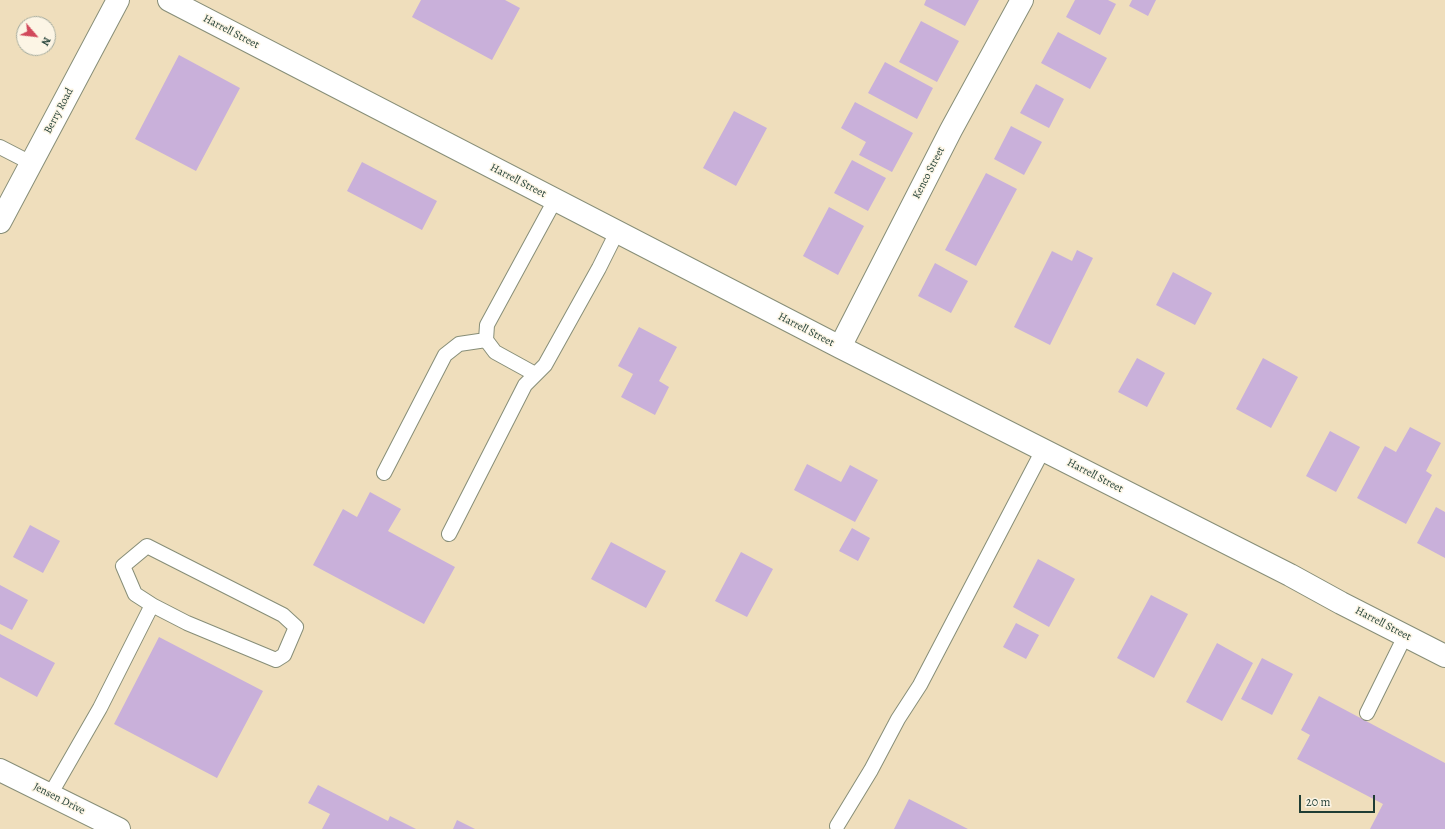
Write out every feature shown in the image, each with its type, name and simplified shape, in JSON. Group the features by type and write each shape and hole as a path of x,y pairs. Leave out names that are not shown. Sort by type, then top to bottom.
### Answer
{"street":[{"name":"Berry Road","path":"0,222 118,0"},
{"name":"Harrell Street","path":"169,0 840,347 1295,578 1445,656"},
{"name":"Kenco Street","path":"840,347 951,130 1022,0"},
{"name":"Jensen Drive","path":"0,770 119,829"}],"lane":[{"path":"0,147 31,163"},
{"path":"535,374 495,352 486,340 487,325 555,200"},
{"path":"449,534 524,384 545,365 599,268 617,232"},
{"path":"384,474 445,355 459,344 486,340"},
{"path":"836,826 871,770 898,720 920,685 1043,450"},
{"path":"147,546 283,615 296,627 284,655 276,660 187,622 152,605 135,594 124,566 147,546"},
{"path":"50,795 100,708 152,605"},
{"path":"1367,713 1406,636"}],"building":[{"path":"421,0 505,0 520,8 492,60 412,17"},
{"path":"926,0 979,0 965,26 924,5"},
{"path":"1075,0 1108,0 1116,4 1100,35 1066,17"},
{"path":"1132,0 1156,0 1148,16 1129,6"},
{"path":"921,21 959,41 937,82 899,62"},
{"path":"1058,32 1107,58 1090,89 1041,63"},
{"path":"179,55 240,88 196,171 135,139"},
{"path":"885,62 933,88 917,119 868,93"},
{"path":"1036,84 1064,99 1049,128 1020,113"},
{"path":"855,102 913,133 892,172 859,155 866,142 841,128"},
{"path":"734,111 767,128 736,186 703,168"},
{"path":"1011,126 1042,142 1024,175 994,159"},
{"path":"852,160 886,178 868,211 834,193"},
{"path":"362,162 437,201 422,230 347,191"},
{"path":"986,173 1017,189 976,266 945,250"},
{"path":"829,207 864,226 838,275 803,256"},
{"path":"1077,250 1093,258 1050,345 1014,327 1052,251 1072,261"},
{"path":"935,263 968,281 951,313 918,296"},
{"path":"1173,272 1212,293 1195,325 1156,305"},
{"path":"639,327 677,347 659,381 669,387 655,415 621,397 633,374 618,366"},
{"path":"1137,358 1165,373 1147,407 1118,392"},
{"path":"1263,358 1298,377 1271,428 1236,409"},
{"path":"1410,427 1441,443 1426,471 1432,475 1406,524 1357,498 1385,446 1396,452"},
{"path":"1330,431 1360,447 1336,492 1306,476"},
{"path":"807,464 841,482 850,465 878,480 855,522 794,490"},
{"path":"370,492 401,509 388,531 455,567 424,624 313,565 343,509 357,517"},
{"path":"1436,507 1445,512 1445,558 1417,543"},
{"path":"30,525 60,541 43,573 13,557"},
{"path":"852,528 870,538 858,561 839,551"},
{"path":"611,542 666,571 646,608 591,579"},
{"path":"741,552 773,569 747,617 715,601"},
{"path":"1038,559 1075,579 1049,627 1013,607"},
{"path":"0,585 28,600 12,630 0,624"},
{"path":"1151,595 1188,614 1154,678 1117,658"},
{"path":"1016,623 1039,635 1026,659 1003,647"},
{"path":"0,634 55,663 37,697 0,677"},
{"path":"159,637 263,691 217,778 114,724"},
{"path":"1217,643 1253,663 1222,721 1186,702"},
{"path":"1262,658 1293,674 1272,715 1241,699"},
{"path":"1319,696 1445,763 1445,829 1370,829 1383,804 1297,759 1310,735 1301,730"},
{"path":"318,785 388,821 390,816 416,829 322,829 330,814 308,803"},
{"path":"909,799 968,829 894,829"},
{"path":"457,820 475,829 453,829"}]}
